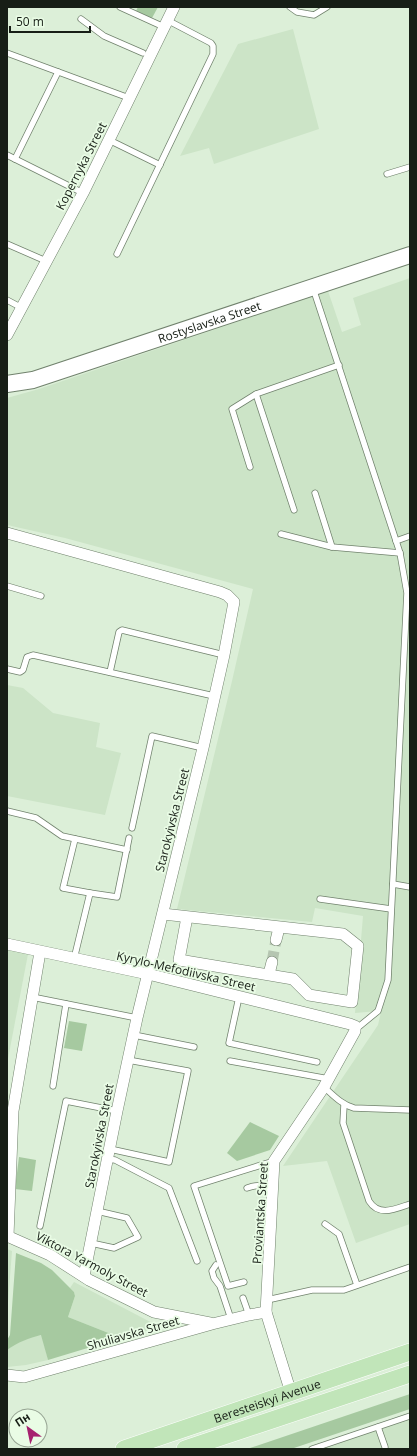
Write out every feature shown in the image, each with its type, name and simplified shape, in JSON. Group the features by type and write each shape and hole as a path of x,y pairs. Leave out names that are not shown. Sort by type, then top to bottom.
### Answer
{"main road":[{"name":"Beresteiskyi Avenue","path":"124,1449 410,1352"},
{"name":"Beresteiskyi Avenue","path":"185,1449 410,1374"}],"street":[{"name":"Kopernyka Street","path":"7,336 11,320 22,308 83,193 174,7"},
{"name":"Rostyslavska Street","path":"7,384 33,380 410,255"},
{"name":"Starokyivska Street","path":"7,533 227,595 234,602 224,655 203,748 137,1018 84,1276"},
{"path":"162,914 343,934 358,946 352,1002 309,995 293,979 179,960 187,917"},
{"path":"276,940 279,928"},
{"name":"Kyrylo-Mefodiivska Street","path":"7,944 148,974 353,1025 356,1028"},
{"path":"7,1236 9,1147 13,1112 40,952"},
{"path":"269,974 272,962"},
{"name":"Proviantska Street","path":"291,1393 266,1312 274,1160 326,1083 356,1028"},
{"name":"Viktora Yarmoly Street","path":"7,1236 50,1255 84,1276 154,1312 212,1324"},
{"name":"Shuliavska Street","path":"7,1375 24,1377 212,1324 266,1312"}],"lane":[{"path":"118,254 214,54 214,49 211,43 120,7"},
{"path":"290,7 297,12 314,15 326,7"},
{"path":"81,19 104,36 143,53"},
{"path":"7,53 129,98"},
{"path":"15,159 58,72"},
{"path":"109,140 160,165"},
{"path":"7,155 83,193"},
{"path":"387,174 410,167"},
{"path":"7,244 46,261"},
{"path":"312,288 339,365 400,553 407,593 407,662 392,884 388,980 378,1011 356,1028"},
{"path":"7,300 22,308"},
{"path":"250,467 232,409 256,394 339,365"},
{"path":"256,394 294,510"},
{"path":"315,493 332,547"},
{"path":"281,534 332,547 400,553"},
{"path":"396,541 410,536"},
{"path":"7,586 41,596"},
{"path":"110,672 119,632 122,630 224,655"},
{"path":"7,669 20,672 23,670 27,657 33,655 214,696"},
{"path":"132,828 152,736 203,748"},
{"path":"7,811 36,818 62,836 127,850"},
{"path":"75,839 64,888 117,898 130,838"},
{"path":"392,884 410,887"},
{"path":"74,959 90,893"},
{"path":"320,899 391,909"},
{"path":"32,997 137,1018"},
{"path":"239,997 230,1043 317,1062"},
{"path":"53,1086 66,1004"},
{"path":"134,1034 194,1047"},
{"path":"109,1154 169,1162 188,1071 128,1060"},
{"path":"230,1062 326,1083 344,1104 354,1108 410,1110"},
{"path":"40,1226 66,1100 117,1111"},
{"path":"344,1104 343,1123 369,1201 373,1207 379,1210 387,1211 410,1204"},
{"path":"109,1154 115,1160 169,1188 198,1261"},
{"path":"244,1282 228,1286 194,1186 274,1160"},
{"path":"247,1188 256,1185 264,1187 272,1197"},
{"path":"91,1243 114,1248 138,1237 127,1218 97,1211"},
{"path":"325,1224 339,1234 357,1285"},
{"path":"216,1266 212,1271 214,1278 220,1286 231,1319"},
{"path":"266,1300 312,1290 344,1290 410,1267"},
{"path":"243,1298 249,1315"},
{"path":"312,1449 410,1416"},
{"path":"378,1427 385,1447"}],"shaded area":[{"path":"138,7 158,7 152,18 136,11"},
{"path":"293,29 319,129 214,164 209,148 180,156 238,44"},
{"path":"410,278 410,1224 356,1243 327,1161 283,1166 378,1025 381,1012 355,1013 363,916 315,908 312,922 177,909 253,589 65,538 7,525 7,398 39,389 328,291 342,332 361,325 353,298"},
{"path":"7,685 23,688 53,713 100,723 96,747 121,753 105,815 7,796"},
{"path":"7,949 28,954 7,1064"},
{"path":"69,1021 87,1024 82,1051 64,1048"},
{"path":"250,1122 279,1136 270,1150 237,1161 227,1153"},
{"path":"19,1157 36,1160 32,1191 15,1189"},
{"path":"7,1249 12,1251 7,1316"},
{"path":"16,1253 41,1263 52,1270 74,1292 75,1296 68,1317 111,1334 114,1340 48,1360 41,1335 32,1337 7,1350 7,1340 10,1335"},
{"path":"74,1282 160,1327 114,1340 111,1334 68,1317 75,1296 74,1292 70,1288"},
{"path":"42,1335 48,1360 26,1365 7,1367 7,1350 15,1344 31,1337"},
{"path":"410,1394 410,1409 291,1449 247,1449"},
{"path":"410,1419 410,1449 321,1449"}],"tunnel":[{"path":"272,962 276,940"}]}
